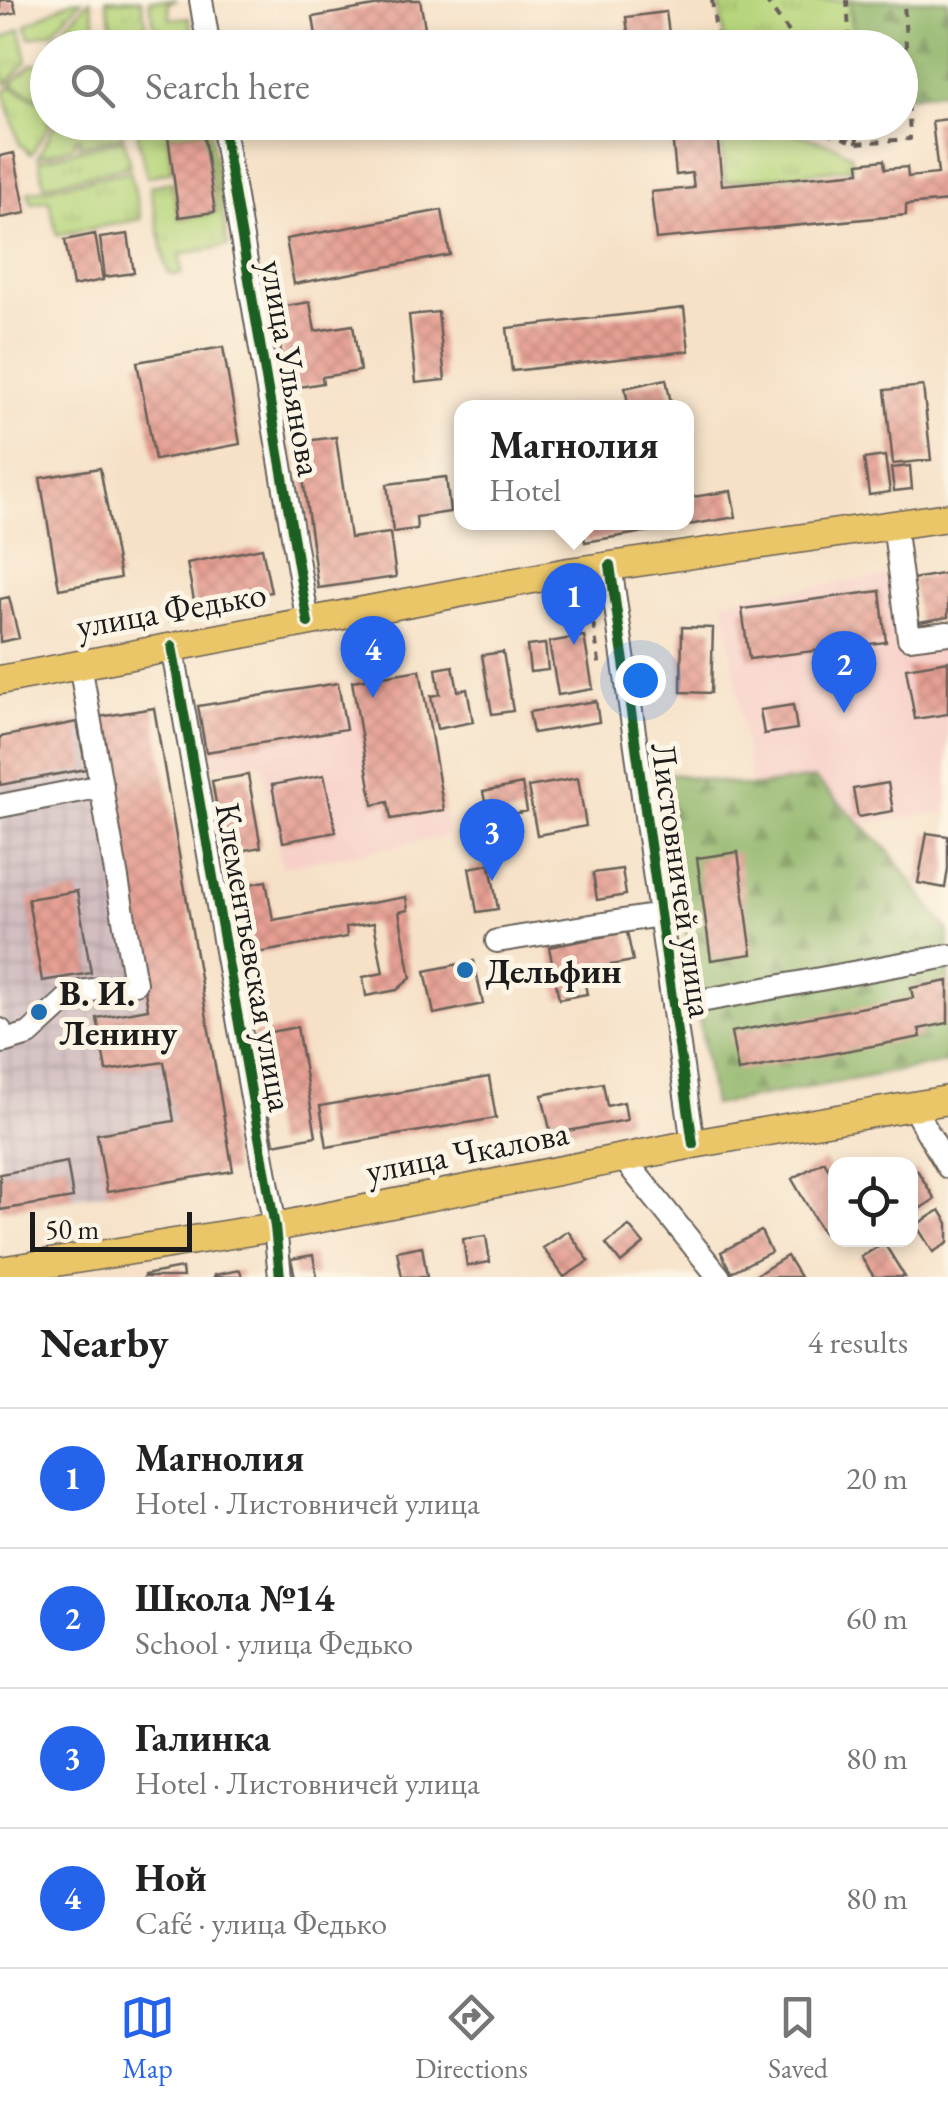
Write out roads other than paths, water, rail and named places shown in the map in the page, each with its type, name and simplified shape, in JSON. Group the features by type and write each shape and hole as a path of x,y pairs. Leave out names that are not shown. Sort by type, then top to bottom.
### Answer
{"main road":[{"name":"улица Федько","path":"0,680 610,565 948,517"},
{"name":"улица Чкалова","path":"0,1272 275,1227 693,1144 948,1100"}],"street":[{"path":"202,0 207,30"},
{"name":"улица Ульянова","path":"225,140 308,622"},
{"path":"894,524 909,638 948,632"},
{"name":"Листовничей улица","path":"610,565 693,1144"},
{"name":"Клементьевская улица","path":"172,646 275,1227 280,1277"},
{"path":"0,1030 2,1042 29,1034 74,993 135,982 80,664"},
{"path":"0,806 102,786"},
{"path":"497,941 660,916"},
{"path":"673,1006 948,956"},
{"path":"913,1107 948,1167"},
{"path":"623,1158 719,1277"}],"place":[{"name":"Магнолия","path":"574,645"},
{"name":"Ной","path":"373,698"},
{"name":"Школа №14","path":"844,713"},
{"name":"Галинка","path":"492,881"},
{"name":"Дельфин","path":"465,970"},
{"name":"В. И. Ленину","path":"39,1012"}]}
